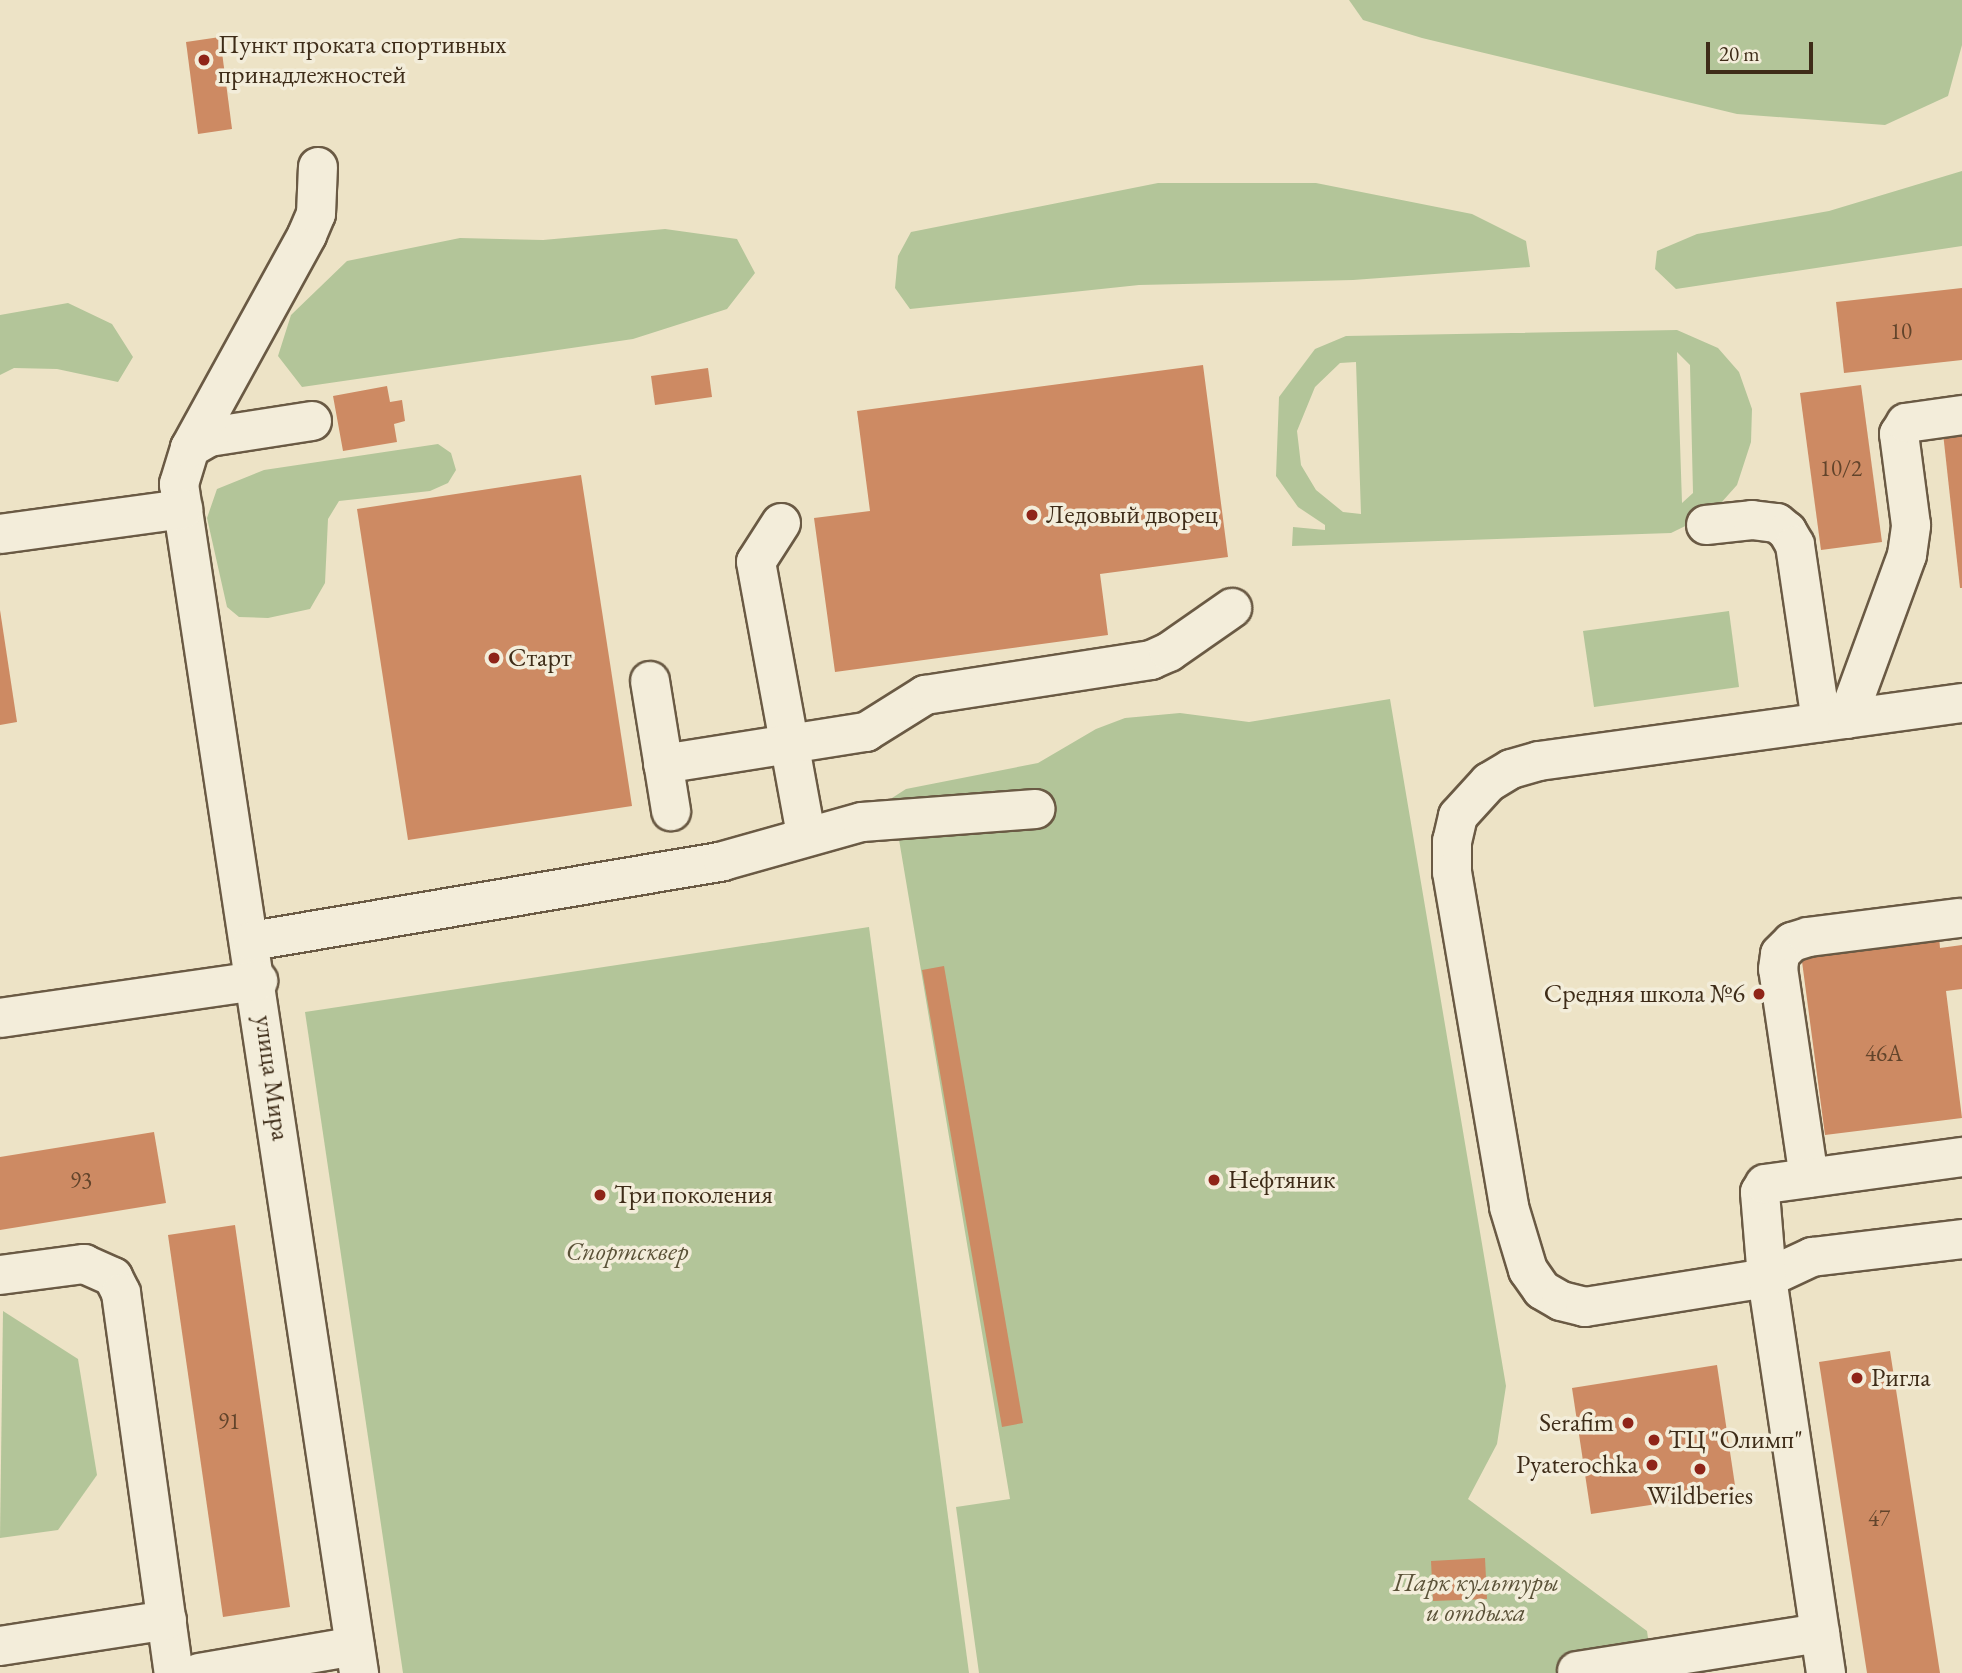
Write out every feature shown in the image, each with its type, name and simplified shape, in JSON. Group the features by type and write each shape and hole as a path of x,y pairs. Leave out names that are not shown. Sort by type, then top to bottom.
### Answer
{"street":[{"path":"184,480 316,214 318,167"},
{"path":"1834,720 1908,555 1911,525 1899,433 1906,423 1962,415"},
{"path":"0,534 184,480 226,432 312,421"},
{"name":"улица Мира","path":"184,480 357,1659"},
{"path":"1706,525 1752,520 1777,523 1787,531 1795,545 1834,720"},
{"path":"781,523 756,562 793,747 806,835"},
{"path":"663,764 793,747 866,732 925,695 1151,660 1169,652 1232,608"},
{"path":"650,681 671,811"},
{"path":"1961,1245 1812,1257 1766,1278 1585,1307 1561,1301 1542,1290 1528,1270 1509,1207 1452,872 1452,841 1458,816 1470,800 1511,769 1539,761 1962,703"},
{"path":"252,941 723,861 806,835 895,817 1036,809"},
{"path":"1809,1178 1778,969 1780,954 1792,942 1808,937 1959,918"},
{"path":"0,1018 258,981"},
{"path":"1826,1673 1766,1278 1762,1187 1962,1157"},
{"path":"0,1275 84,1264 113,1277 121,1293 174,1673"},
{"path":"0,1646 167,1619"},
{"path":"1577,1671 1820,1633"},
{"path":"199,1673 357,1659"}],"green space":[{"path":"1349,0 1962,0 1962,45 1948,96 1885,125 1737,114 1422,38 1363,20"},
{"path":"1962,171 1962,246 1676,289 1655,269 1657,251 1697,234 1829,211"},
{"path":"1158,183 1316,183 1472,214 1526,241 1530,267 1353,280 1139,285 910,309 895,288 898,256 911,232"},
{"path":"665,229 737,239 755,273 727,309 633,339 302,387 278,356 291,315 347,261 460,238 543,240"},
{"path":"68,303 112,324 133,357 118,382 57,369 14,368 0,375 0,315"},
{"path":"1677,330 1718,348 1739,372 1752,409 1751,442 1737,485 1712,513 1671,533 1292,546 1293,527 1325,530 1325,525 1298,507 1276,476 1279,397 1315,349 1346,336","holes":["1677,352 1690,365 1693,493 1682,503","1356,362 1361,514 1343,512 1316,490 1301,465 1297,431 1315,387 1340,363"]},
{"path":"438,444 451,453 456,470 448,483 430,491 339,501 328,519 325,583 310,609 268,618 239,617 227,607 207,518 217,489 264,470"},
{"path":"1729,611 1739,687 1594,707 1583,631"},
{"name":"Нефтяник","path":"1390,699 1506,1386 1497,1444 1468,1499 1647,1631 1653,1673 979,1673 956,1507 1010,1499 892,798 906,789 1038,763 1096,729 1125,718 1180,713 1249,722"},
{"name":"Спортсквер","path":"869,927 969,1673 403,1673 305,1012"},
{"path":"3,1311 78,1359 97,1475 58,1530 0,1538"}],"building":[{"path":"220,37 232,129 198,134 186,42"},
{"path":"1962,288 1962,360 1844,373 1836,302"},
{"name":"Ледовый дворец","path":"1203,365 1228,557 1100,574 1108,635 835,672 814,518 870,511 857,411"},
{"path":"708,368 712,397 655,405 651,376"},
{"path":"1861,385 1882,542 1821,550 1800,393"},
{"path":"387,386 390,402 402,400 405,421 394,424 397,442 343,451 333,396"},
{"path":"1962,431 1962,588 1960,588 1943,433"},
{"name":"Старт","path":"581,475 632,806 408,840 357,509"},
{"path":"0,610 17,722 0,725"},
{"path":"1939,936 1940,948 1962,945 1962,989 1946,991 1962,1118 1825,1135 1801,954"},
{"path":"944,966 1023,1423 1002,1427 922,970"},
{"path":"154,1132 166,1203 0,1230 0,1157"},
{"path":"235,1225 290,1607 223,1617 168,1235"},
{"path":"1890,1351 1940,1673 1867,1673 1819,1362"},
{"name":"ТЦ \"Олимп\"","path":"1717,1365 1736,1492 1591,1514 1572,1388"},
{"path":"1485,1558 1487,1599 1433,1601 1431,1561"}],"place":[{"name":"Пункт проката спортивных принадлежностей","path":"204,60"},
{"name":"Ледовый дворец","path":"1032,515"},
{"name":"Старт","path":"494,658"},
{"name":"Средняя школа №6","path":"1759,994"},
{"name":"Нефтяник","path":"1214,1180"},
{"name":"Три поколения","path":"600,1195"},
{"name":"Ригла","path":"1857,1378"},
{"name":"Serafim","path":"1628,1423"},
{"name":"ТЦ \"Олимп\"","path":"1654,1440"},
{"name":"Pyaterochka","path":"1652,1465"},
{"name":"Wildberies","path":"1700,1469"}],"park label":[{"name":"Парк культуры и отдыха","path":"1476,1598"}]}
